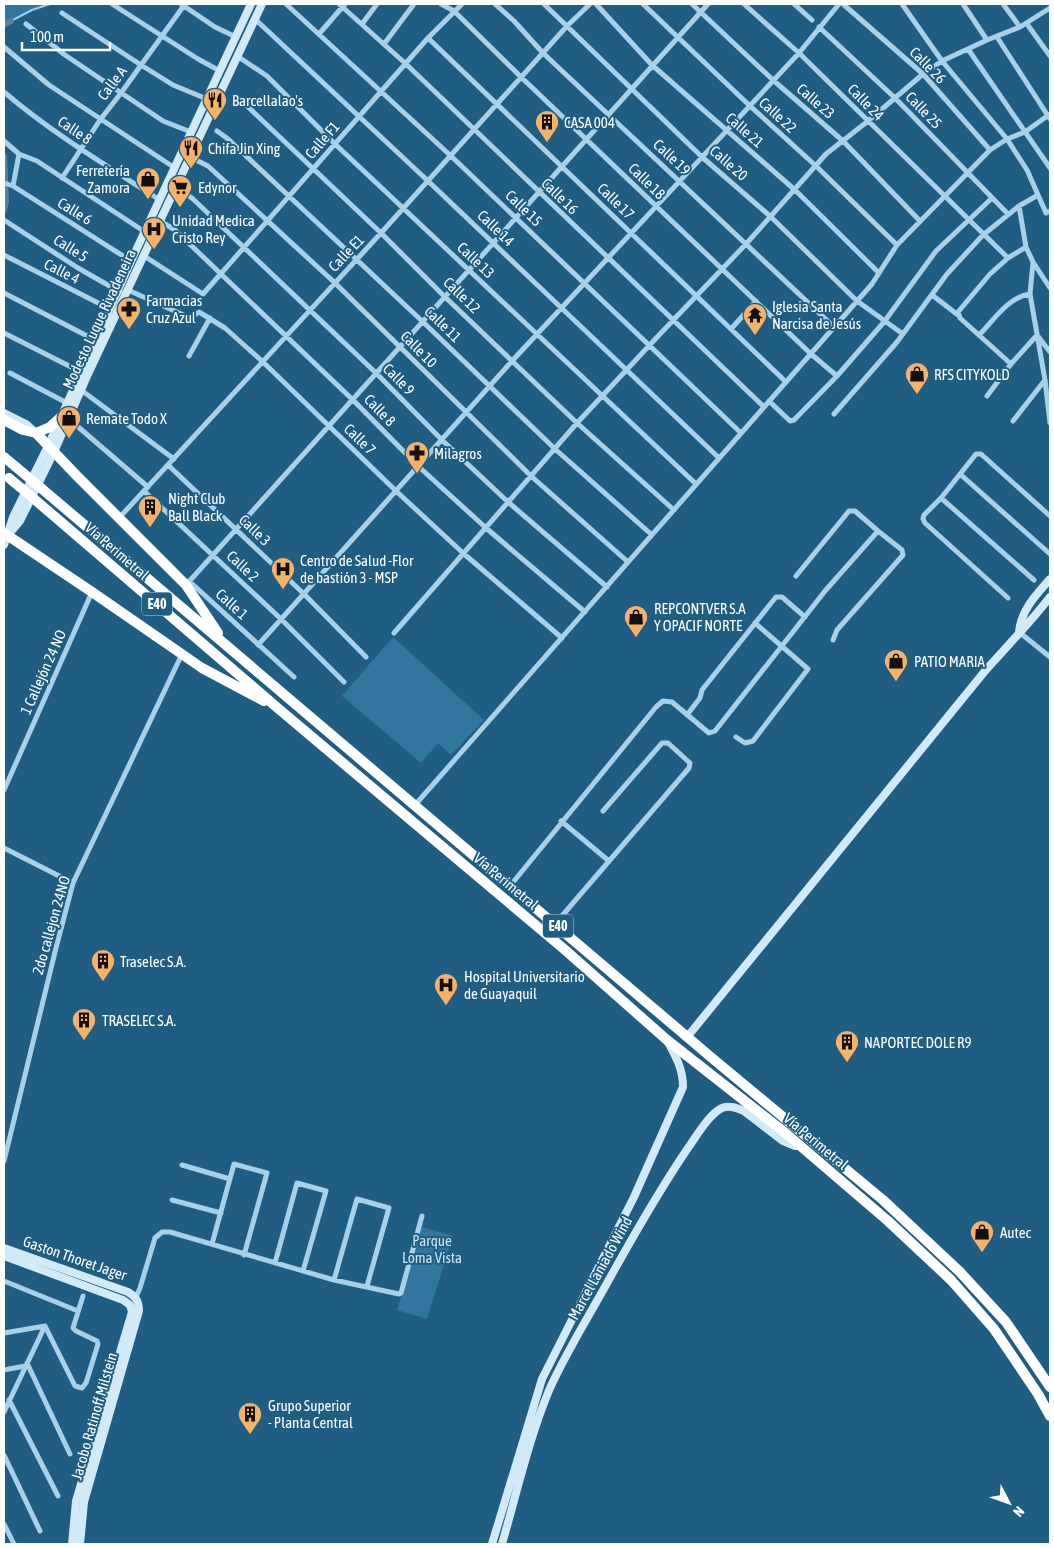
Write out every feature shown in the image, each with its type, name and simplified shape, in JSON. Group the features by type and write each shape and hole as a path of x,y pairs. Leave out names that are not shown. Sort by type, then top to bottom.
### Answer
{"highway":[{"path":"36,433 65,418"},
{"path":"4,420 23,430 36,433 119,518 187,583 226,645"},
{"name":"Vía Perimetral","path":"4,457 884,1200 960,1272 1006,1322 1050,1387"},
{"name":"Vía Perimetral","path":"6,475 280,710 557,943 667,1040 800,1146 888,1221 951,1280 994,1329 1038,1394 1050,1416"},
{"path":"5,538 92,592 202,668 280,710"}],"street":[{"path":"112,4 220,71"},
{"path":"183,4 215,26 236,37"},
{"name":"Calle A","path":"62,178 100,120 141,66 183,4"},
{"name":"Modesto Luque Rivadeneira","path":"65,418 67,402 236,37 249,4"},
{"name":"Modesto Luque Rivadeneira","path":"5,538 13,517 81,390 262,4"},
{"name":"Calle 15","path":"286,4 451,156 741,433"},
{"path":"362,24 377,4"},
{"path":"384,44 414,4"},
{"name":"Calle 18","path":"440,4 454,11 756,302 837,376"},
{"name":"Calle F1","path":"144,256 203,294 428,38 462,4"},
{"name":"Calle 19","path":"495,4 543,53 834,327"},
{"name":"Calle 20","path":"544,4 702,157 771,217 857,301 903,334"},
{"name":"Calle E1","path":"119,518 382,233 567,26 590,4"},
{"name":"Calle 21","path":"596,4 652,65 795,190 879,273"},
{"name":"Calle 22","path":"643,4 816,166 897,245"},
{"name":"Calle 23","path":"692,4 773,80 843,141 920,221"},
{"path":"187,583 708,4"},
{"name":"Calle 24","path":"744,4 799,53 1008,258"},
{"path":"794,4 812,20"},
{"path":"258,645 536,334 799,53 819,26 839,4"},
{"name":"Calle 26","path":"843,4 922,74 990,150"},
{"path":"902,4 942,61 1007,139 1027,170 1050,219"},
{"path":"963,4 987,40"},
{"path":"1003,4 1020,27"},
{"path":"394,633 602,396 771,217 826,154 868,121 922,74 942,61 1027,24 1050,9 1046,4"},
{"path":"319,34 343,5"},
{"name":"Calle 16","path":"343,5 764,407"},
{"path":"62,12 141,66 173,85 206,100"},
{"name":"Calle 14","path":"254,19 493,242 719,458"},
{"path":"26,24 66,55 121,93 163,120 191,132"},
{"path":"1027,24 1050,56"},
{"name":"Calle 25","path":"819,26 895,98 1008,214"},
{"path":"416,805 857,301 879,273 897,245 990,150 1007,139 1025,132 1049,116 997,37"},
{"name":"Calle 17","path":"428,38 786,382"},
{"path":"4,48 49,85 174,168"},
{"path":"968,49 1050,168"},
{"name":"Calle 13","path":"238,56 268,76 403,209 696,484"},
{"name":"Calle 8","path":"4,92 36,118 82,150 160,200"},
{"name":"Calle 12","path":"234,96 246,105 382,233 444,296 577,424 674,510"},
{"name":"Calle 11","path":"217,131 228,138 555,449 652,535"},
{"path":"4,141 19,154 37,161 145,232"},
{"path":"12,186 19,154"},
{"name":"Calle 10","path":"190,157 208,166 335,284 531,476 628,562"},
{"name":"Calle 6","path":"4,183 12,186 131,261"},
{"name":"Calle 9","path":"176,186 193,199 376,373 442,440 508,502 607,587"},
{"path":"834,414 903,334 947,274 983,235 1019,206 1038,195"},
{"path":"769,401 792,421 837,376 884,322 936,251 992,198"},
{"path":"1019,206 1026,247 1033,262 1050,288"},
{"name":"Calle 8","path":"160,221 175,230 353,400 418,466 486,528 585,612"},
{"name":"Calle 5","path":"4,222 78,268 118,291 127,293"},
{"path":"958,315 962,306 1008,258 1026,247"},
{"name":"Calle 4","path":"4,255 110,309"},
{"path":"1033,262 1030,294 1049,405 1050,423"},
{"path":"4,293 96,340"},
{"path":"127,293 190,318 198,312 210,318 190,356"},
{"path":"979,335 1011,301 1030,294"},
{"path":"932,295 958,315 1011,364"},
{"path":"732,329 756,302"},
{"name":"Calle 7","path":"210,318 225,328 263,362 396,491 562,638"},
{"path":"4,333 81,372"},
{"path":"1037,335 1050,352"},
{"path":"987,396 1011,364 1037,335"},
{"path":"10,373 67,402"},
{"path":"1013,421 1045,380"},
{"path":"81,390 174,459"},
{"path":"4,413 26,424 36,433"},
{"name":"Calle 2","path":"65,418 146,489 344,682"},
{"path":"1008,598 925,524 924,515 941,498 976,454 981,454 1048,514 1050,506"},
{"name":"Calle 3","path":"168,465 237,529 366,657"},
{"path":"960,474 1050,554"},
{"path":"941,498 1034,580"},
{"path":"796,576 849,511 852,510 902,550 903,555 838,630 833,640"},
{"path":"510,886 561,821 663,701 672,702 709,733 712,733 805,616 878,531"},
{"path":"1019,632 1020,618 1050,578"},
{"name":"Calle 1","path":"187,583 294,677"},
{"name":"1 Callejón 24 NO","path":"4,790 92,592"},
{"path":"687,714 700,698 702,690 776,597 779,596 805,616"},
{"path":"688,1036 1019,632 1028,625 1050,597"},
{"path":"736,737 745,743 752,741 807,672 807,667 755,623"},
{"path":"1019,632 1050,656"},
{"name":"2do callejon 24NO","path":"4,1161 73,884 182,654"},
{"path":"555,924 690,768 690,764 668,743 662,743 602,811"},
{"path":"561,821 609,861"},
{"path":"4,848 73,884"},
{"name":"Marcel Laniado Wind","path":"492,1544 542,1379 634,1197 683,1087 683,1074 680,1064 667,1040"},
{"name":"Marcel Laniado Wind","path":"502,1544 540,1414 551,1387 588,1316 656,1196 695,1138 715,1113 729,1106 744,1111 788,1144 800,1146"},
{"path":"212,1244 234,1164 267,1173 244,1255"},
{"path":"182,1165 230,1179"},
{"path":"274,1264 297,1183 326,1191 303,1272"},
{"path":"334,1280 357,1199 389,1208 367,1286"},
{"path":"172,1200 221,1213"},
{"path":"136,1297 155,1238 162,1232 170,1232 334,1280 396,1294 401,1293 422,1216"},
{"name":"Gaston Thoret Jager","path":"4,1248 128,1292 136,1297"},
{"name":"Gaston Thoret Jager","path":"4,1256 123,1300 130,1305"},
{"path":"40,1270 42,1261"},
{"path":"4,1281 78,1310"},
{"path":"45,1326 75,1386 82,1388 86,1383 98,1344 97,1341 73,1328 83,1296"},
{"name":"Jacobo Ratinoff Milstein","path":"72,1544 76,1501 139,1311 139,1303 136,1297"},
{"name":"Jacobo Ratinoff Milstein","path":"80,1544 84,1502 132,1312 130,1305"},
{"path":"4,1333 45,1326"},
{"path":"5,1409 45,1326"},
{"path":"4,1370 26,1364"},
{"path":"26,1364 70,1454"},
{"path":"10,1400 58,1496"},
{"path":"4,1455 40,1531"},
{"path":"4,1524 14,1544"}],"green space":[{"path":"4,4 48,4 4,23"},
{"path":"393,637 484,720 451,755 438,743 421,763 342,696"},
{"name":"Parque Loma Vista","path":"422,1227 453,1236 427,1319 397,1310"}],"waterway":[{"path":"11,21 32,10 50,4"},
{"path":"4,25 11,21"},
{"path":"4,156 6,202 4,210"}],"place":[{"name":"Barcellalao's","path":"215,121"},
{"name":"CASA 004","path":"547,143"},
{"name":"Chifa Jin Xing","path":"191,169"},
{"name":"Ferretería Zamora","path":"148,200"},
{"name":"Edynor","path":"180,208"},
{"name":"Unidad Medica Cristo Rey","path":"154,250"},
{"name":"Farmacias Cruz Azul","path":"129,330"},
{"name":"Iglesia Santa Narcisa de Jesús","path":"755,336"},
{"name":"RFS CITYKOLD","path":"917,395"},
{"name":"Remate Todo X","path":"69,439"},
{"name":"Milagros","path":"417,474"},
{"name":"Night Club Ball Black","path":"150,528"},
{"name":"Centro de Salud -Flor de bastión 3 - MSP","path":"283,590"},
{"name":"REPCONTVER S.A Y OPACIF NORTE","path":"636,638"},
{"name":"PATIO MARIA","path":"896,682"},
{"name":"Traselec S.A.","path":"103,982"},
{"name":"Hospital Universitario de Guayaquil","path":"446,1006"},
{"name":"TRASELEC S.A.","path":"84,1041"},
{"name":"NAPORTEC DOLE R9","path":"847,1063"},
{"name":"Autec","path":"982,1253"},
{"name":"Grupo Superior - Planta Central","path":"250,1435"}]}
